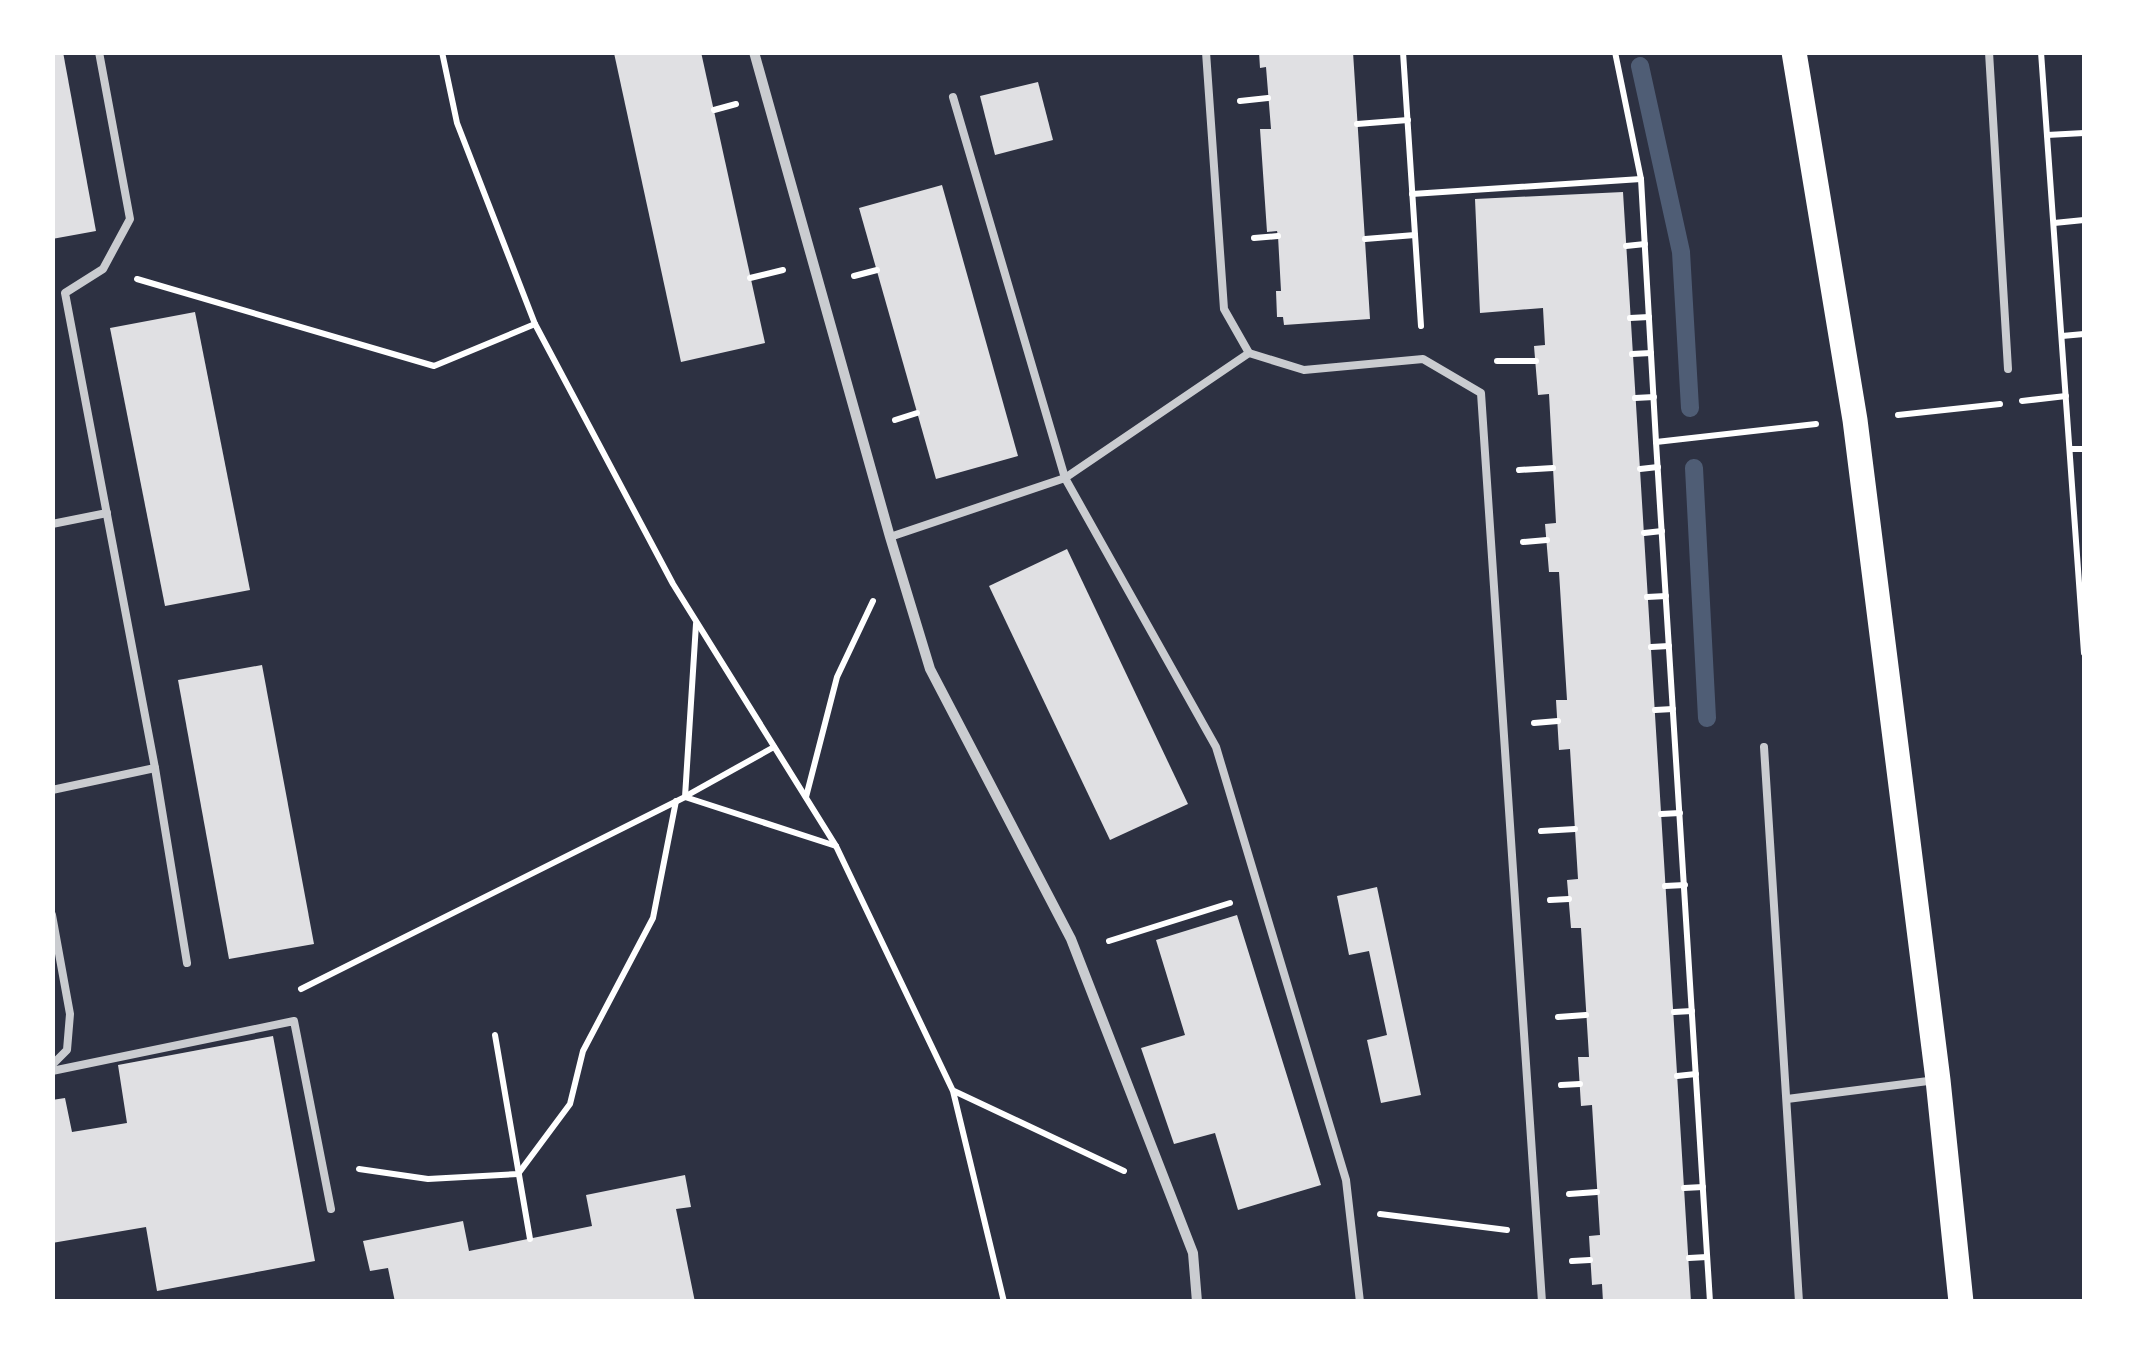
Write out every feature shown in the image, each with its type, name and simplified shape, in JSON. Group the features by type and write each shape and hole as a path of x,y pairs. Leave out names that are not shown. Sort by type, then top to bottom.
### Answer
{"main road":[{"path":"1794,52 1855,420 1938,1080 1961,1302"}],"street":[{"path":"754,52 930,669 1076,952 1193,1253 1196,1302"}],"lane":[{"path":"65,293 103,269 130,220 99,52"},
{"path":"1206,52 1224,309 1249,354 1304,370 1423,360 1481,394 1542,1302"},
{"path":"1989,52 2008,369"},
{"path":"953,97 1064,478 1216,748 1346,1180 1360,1302"},
{"path":"52,286 65,293"},
{"path":"65,293 156,768 188,963"},
{"path":"890,538 1064,478 1249,354"},
{"path":"52,524 107,513"},
{"path":"1764,747 1799,1302"},
{"path":"52,790 156,768"},
{"path":"52,915 70,1014 67,1050 52,1068"},
{"path":"52,1068 294,1021 330,1208"},
{"path":"1786,1098 1938,1080"}],"path":[{"path":"442,52 457,123 535,324 696,623 836,846 953,1091 1004,1302"},
{"path":"1403,52 1423,360"},
{"path":"1618,52 1642,179 1656,442"},
{"path":"2041,52 2084,653"},
{"path":"1357,124 1408,120"},
{"path":"2047,135 2084,133"},
{"path":"1412,194 1642,179"},
{"path":"2054,223 2084,220"},
{"path":"1365,239 1415,235"},
{"path":"1626,246 1645,244"},
{"path":"103,269 434,366 535,324"},
{"path":"1630,318 1649,317"},
{"path":"2062,336 2084,334"},
{"path":"1632,354 1651,353"},
{"path":"1635,398 1654,396"},
{"path":"2070,449 2084,449"},
{"path":"1640,469 1658,468"},
{"path":"1644,533 1662,530"},
{"path":"806,797 836,677 895,555"},
{"path":"1647,597 1666,596"},
{"path":"685,797 696,623"},
{"path":"1651,647 1668,646"},
{"path":"1655,710 1673,709"},
{"path":"284,994 302,989 685,797 774,746"},
{"path":"685,797 836,846"},
{"path":"518,1174 570,1104 583,1051 653,918 676,801"},
{"path":"1661,814 1680,813"},
{"path":"1665,886 1685,885"},
{"path":"1076,952 1260,894"},
{"path":"1674,1012 1692,1011"},
{"path":"494,1035 530,1239"},
{"path":"1677,1076 1696,1074"},
{"path":"953,1091 1101,1160"},
{"path":"320,1155 348,1168 428,1179 518,1174"},
{"path":"1684,1188 1702,1187"},
{"path":"1349,1210 1537,1233"},
{"path":"1688,1258 1707,1256"}],"building":[{"path":"52,52 63,52 96,231 52,239"},
{"path":"701,52 765,343 681,362 614,53"},
{"path":"1259,52 1353,52 1370,319 1284,325 1283,317 1277,317 1276,291 1281,291 1278,236 1277,231 1267,232 1260,129 1271,129 1266,67 1260,68"},
{"path":"1038,82 1053,140 995,155 980,96"},
{"path":"942,185 1018,456 936,479 859,208"},
{"path":"1623,192 1691,1302 1603,1302 1602,1284 1592,1285 1589,1236 1600,1235 1592,1105 1581,1106 1578,1057 1589,1057 1581,928 1571,928 1567,880 1578,879 1570,749 1559,750 1556,700 1567,700 1559,572 1549,572 1545,524 1556,523 1549,394 1538,395 1534,346 1545,345 1543,308 1480,313 1475,199"},
{"path":"195,312 250,590 165,606 110,328"},
{"path":"1067,549 1188,804 1110,840 989,586"},
{"path":"262,665 314,944 229,959 178,680"},
{"path":"1377,887 1421,1095 1381,1103 1367,1040 1387,1035 1369,951 1349,955 1337,896"},
{"path":"1237,915 1321,1185 1238,1210 1215,1133 1174,1144 1141,1048 1185,1035 1156,940"},
{"path":"273,1036 315,1261 157,1291 146,1227 52,1243 52,1100 65,1098 72,1132 127,1123 118,1065"},
{"path":"685,1175 691,1207 676,1209 695,1302 395,1302 388,1268 370,1271 363,1241 463,1221 469,1251 592,1226 586,1195"}],"waterway":[{"path":"1640,66 1681,252 1690,408"},
{"path":"1694,468 1707,718"}]}
